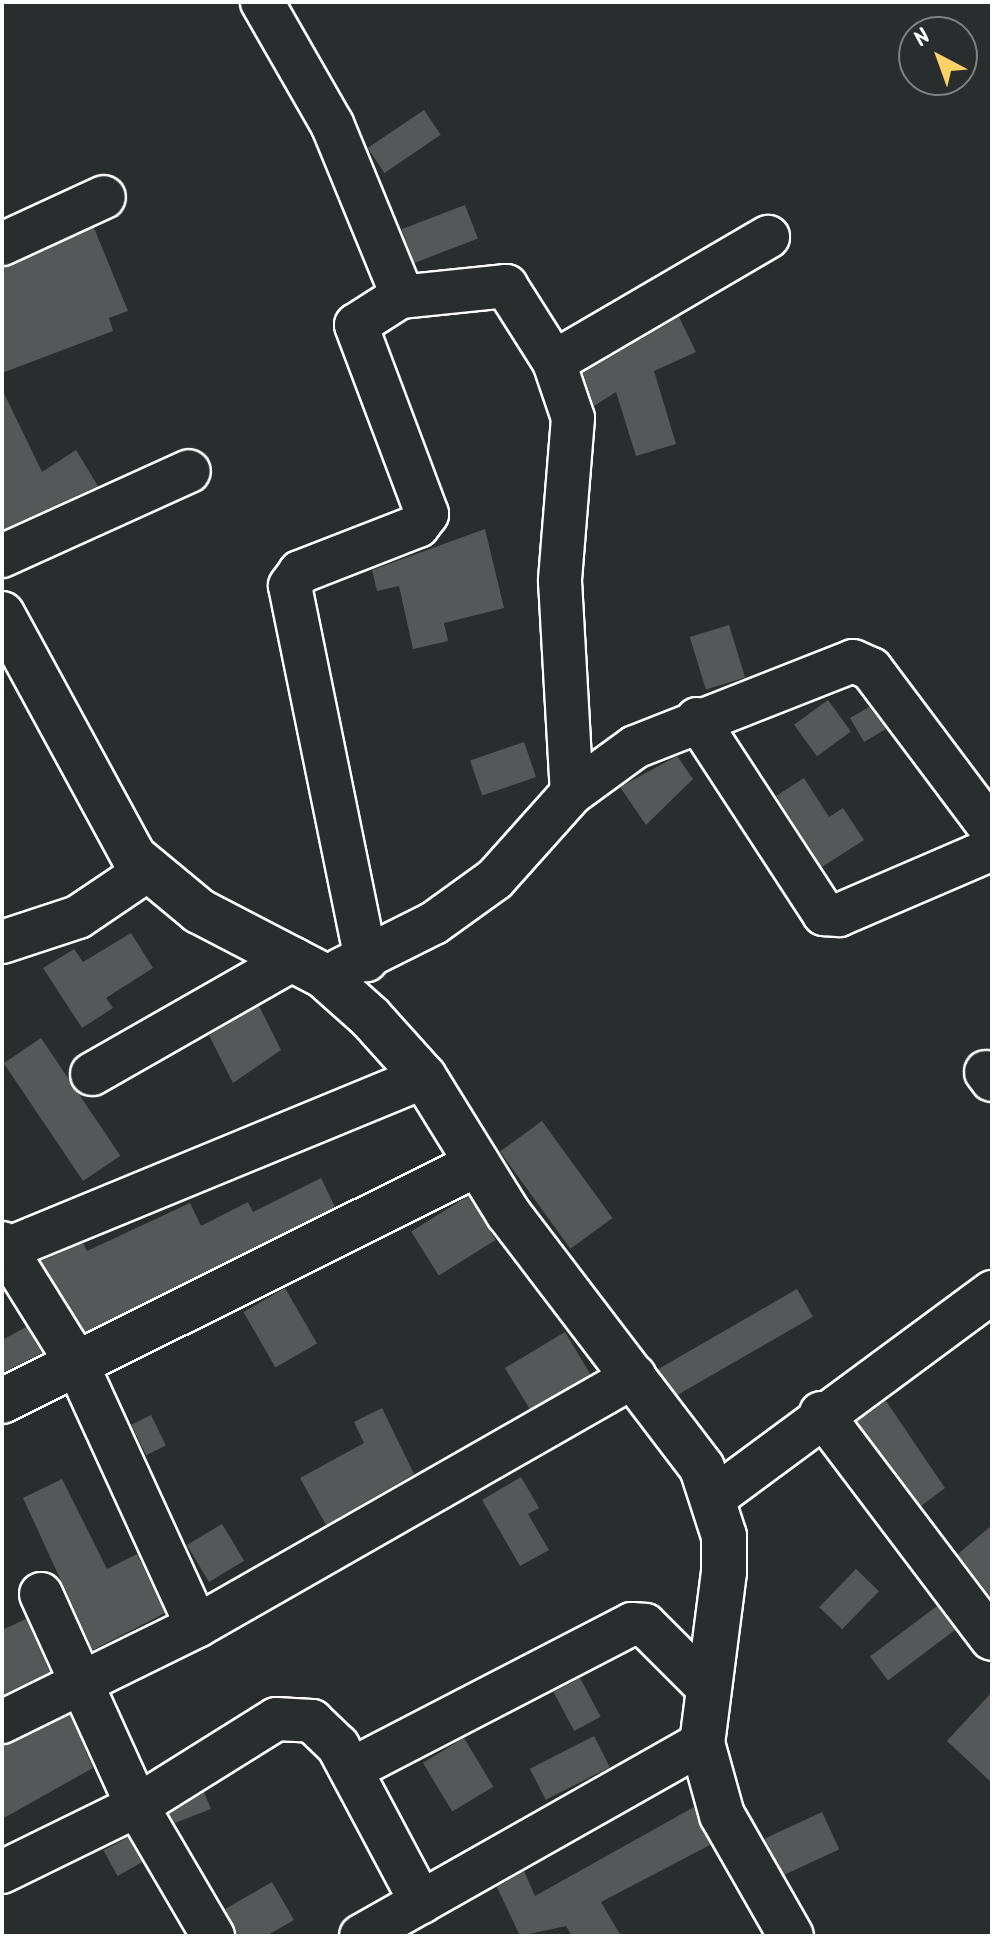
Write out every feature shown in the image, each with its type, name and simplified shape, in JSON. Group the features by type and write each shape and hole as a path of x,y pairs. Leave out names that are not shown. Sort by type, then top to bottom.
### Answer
{"street":[{"path":"262,2 332,124 400,297"},
{"path":"2,244 104,197"},
{"path":"554,362 768,237"},
{"path":"366,960 290,586 300,572 418,526 427,514 356,325 400,297 506,286 554,362 573,418 560,581 572,793"},
{"path":"2,556 189,471"},
{"path":"2,614 99,802 146,871 199,911 309,968 424,1077 477,1164 560,1287 682,1436 715,1497 724,1572 706,1686 702,1743 722,1815 789,1936"},
{"path":"92,1074 309,968 366,960 495,879 572,793 635,747 697,719 863,662 992,830"},
{"path":"697,719 824,914 839,915 992,849"},
{"path":"2,942 78,917 146,871"},
{"path":"197,1626 76,1362 3,1248 424,1077"},
{"path":"2,1401 477,1164"},
{"path":"715,1497 821,1413 992,1292"},
{"path":"2,1722 197,1626 635,1376"},
{"path":"821,1413 978,1597 992,1639"},
{"path":"41,1594 137,1806 213,1936"},
{"path":"352,1769 632,1624 645,1625 706,1686"},
{"path":"2,1872 137,1806 276,1719 295,1715 324,1730 352,1769 421,1902"},
{"path":"361,1936 702,1743"}],"building":[{"path":"424,110 441,135 384,173 368,148"},
{"path":"465,205 478,239 414,263 402,229"},
{"path":"94,228 128,311 109,318 113,331 2,373 2,268"},
{"path":"679,317 696,352 654,371 676,444 636,456 616,392 594,406 583,373"},
{"path":"2,389 42,472 76,450 98,486 2,530"},
{"path":"485,529 504,608 444,623 448,641 413,649 399,586 377,591 372,570"},
{"path":"729,625 745,678 706,690 690,637"},
{"path":"828,700 851,732 817,756 794,725"},
{"path":"869,707 886,729 864,742 850,718"},
{"path":"524,742 536,777 482,796 470,761"},
{"path":"677,756 693,779 646,825 620,787"},
{"path":"804,778 829,817 843,808 864,840 822,867 776,796"},
{"path":"131,933 153,968 106,998 113,1008 82,1028 43,968 74,949 83,962"},
{"path":"259,1006 281,1050 233,1083 209,1035"},
{"path":"41,1038 120,1156 83,1181 4,1063"},
{"path":"542,1121 613,1218 570,1249 500,1152"},
{"path":"321,1178 335,1207 85,1332 41,1261 83,1243 87,1251 190,1203 201,1226 248,1202 253,1212"},
{"path":"468,1196 496,1240 439,1276 411,1232"},
{"path":"285,1288 317,1343 275,1367 243,1312"},
{"path":"797,1289 813,1317 674,1397 658,1369"},
{"path":"26,1327 42,1353 2,1373 2,1340"},
{"path":"565,1332 590,1374 530,1410 505,1368"},
{"path":"886,1401 945,1488 921,1506 857,1421"},
{"path":"382,1408 414,1474 326,1525 300,1478 364,1443 354,1422"},
{"path":"151,1415 166,1446 146,1455 131,1425"},
{"path":"521,1477 539,1508 528,1514 549,1550 520,1566 482,1500"},
{"path":"62,1479 107,1569 137,1554 165,1613 93,1650 23,1498"},
{"path":"222,1524 244,1561 209,1582 187,1545"},
{"path":"992,1525 992,1599 958,1554"},
{"path":"856,1569 879,1591 842,1629 819,1607"},
{"path":"937,1606 955,1630 888,1681 870,1657"},
{"path":"26,1619 50,1672 2,1695 2,1630"},
{"path":"580,1678 601,1717 574,1731 554,1692"},
{"path":"992,1692 992,1783 947,1741"},
{"path":"70,1715 93,1768 2,1819 2,1746"},
{"path":"594,1736 610,1767 546,1800 530,1769"},
{"path":"464,1738 493,1787 452,1812 423,1763"},
{"path":"204,1792 211,1809 175,1823 169,1814"},
{"path":"694,1807 710,1845 601,1902 621,1936 572,1936 566,1926 520,1936 497,1887 524,1871 535,1896"},
{"path":"822,1812 839,1849 782,1876 765,1839"},
{"path":"128,1837 142,1862 118,1876 104,1851"},
{"path":"272,1882 294,1920 266,1936 237,1936 225,1909"}]}
